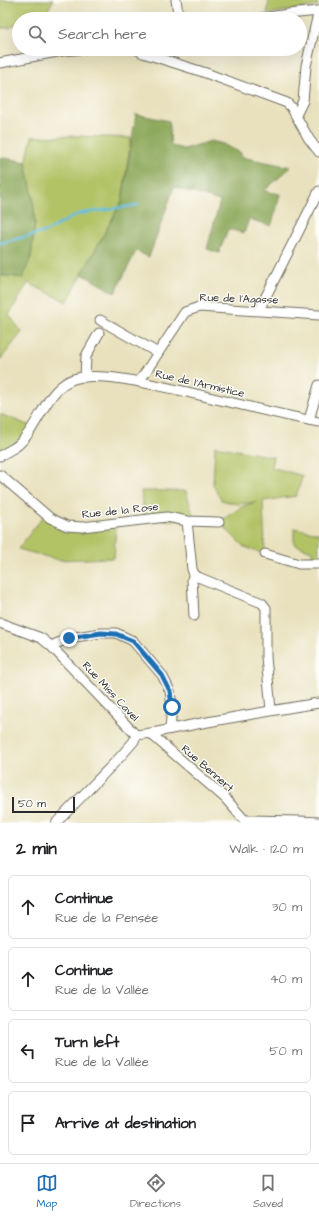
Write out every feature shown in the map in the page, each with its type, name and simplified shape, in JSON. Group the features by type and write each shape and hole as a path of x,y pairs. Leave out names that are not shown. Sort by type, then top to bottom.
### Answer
{"street":[{"path":"176,0 178,12"},
{"path":"296,115 303,101 306,66 318,11 307,12"},
{"path":"0,63 39,56"},
{"path":"152,56 278,100 291,107 319,152"},
{"path":"259,310 319,191"},
{"name":"Rue de l'Agasse","path":"139,382 185,312 199,307 319,315"},
{"path":"100,320 158,354"},
{"path":"85,377 86,356 99,333"},
{"name":"Rue de l'Armistice","path":"0,456 18,444 33,427 54,391 69,380 85,377 108,377 139,382 319,422"},
{"path":"308,420 319,385"},
{"name":"Rue de la Rose","path":"0,475 50,518 67,526 82,527 167,517 187,521 219,522"},
{"path":"187,521 192,569 194,574 198,577 262,602 266,608 266,656 271,710"},
{"path":"264,554 299,564 319,564"},
{"path":"194,574 192,579 194,616"},
{"name":"Rue Miss Cavel","path":"0,622 41,638 52,646 136,735"},
{"path":"52,646 69,638 101,633 116,634 133,641 162,675 170,691 172,707 170,729"},
{"path":"56,823 121,756 134,741 136,735 150,734 271,710 319,703"},
{"name":"Rue Bennert","path":"150,734 225,798 246,821"},
{"path":"246,821 319,822"}],"green space":[{"path":"0,0 53,0 48,10 44,12 12,12 12,26 0,28"},
{"path":"269,0 318,0 317,6 280,12 267,12"},
{"path":"136,114 169,121 171,146 184,149 211,141 223,144 241,153 241,157 291,167 264,191 280,194 271,226 249,219 244,233 228,229 219,253 207,249 220,201 174,187 149,257 136,251 115,293 82,274 122,201"},
{"path":"79,136 131,138 122,201 67,302 28,283 9,315 22,332 0,360 0,275 10,277 31,257 35,223 33,198 26,162 32,137"},
{"path":"0,157 26,162 33,198 35,223 31,257 23,278 0,275"},
{"path":"0,414 33,427 0,456"},
{"path":"215,446 273,457 271,467 303,476 296,496 263,501 265,554 244,547 219,522 243,506 257,502 237,504 221,500 213,485"},
{"path":"141,491 186,491 193,515 187,521 144,519"},
{"path":"45,514 76,526 116,523 114,558 59,560 18,549"},
{"path":"294,528 319,533 319,561 312,561 312,551 294,544"}],"waterway":[{"path":"0,243 45,232 78,214 138,205"}],"route":[{"path":"69,638 101,633 116,634 133,641 162,675 170,691 172,707"}]}
